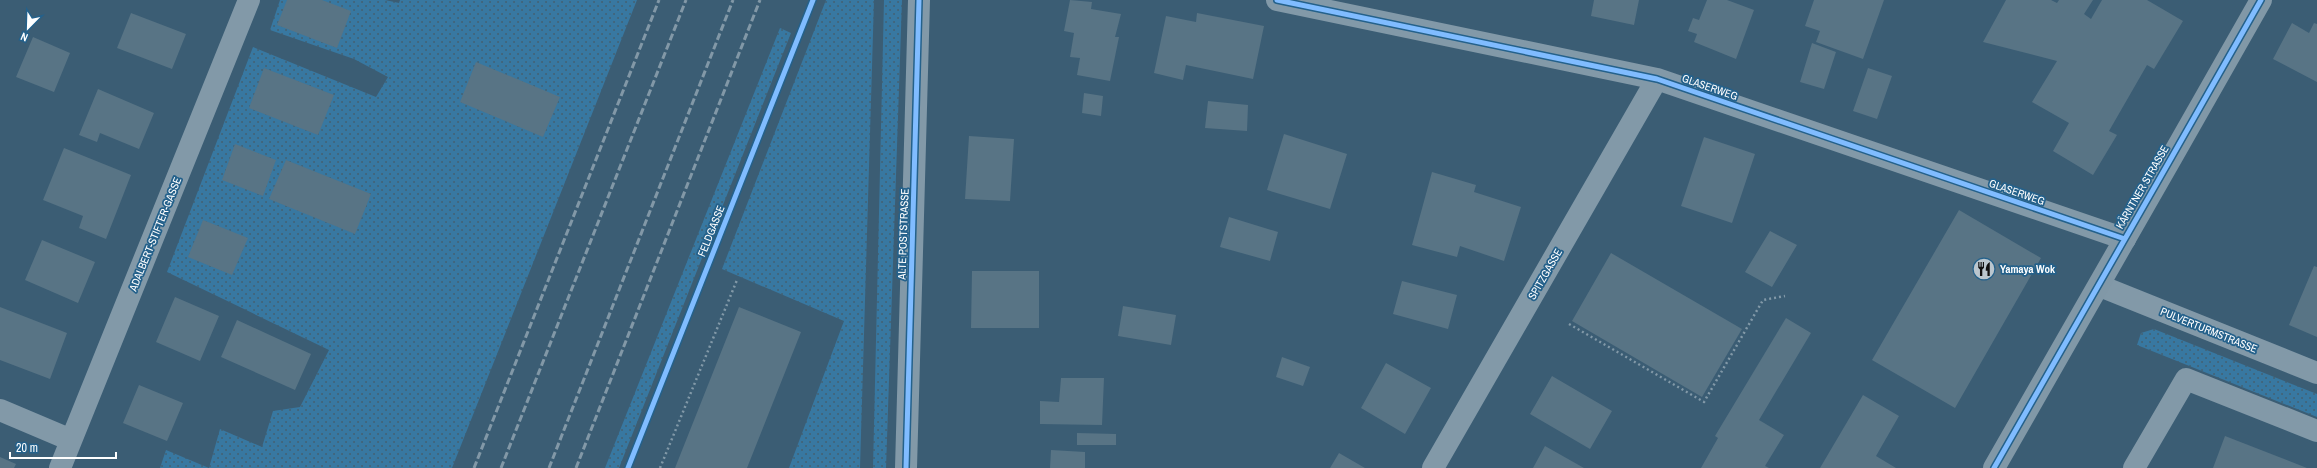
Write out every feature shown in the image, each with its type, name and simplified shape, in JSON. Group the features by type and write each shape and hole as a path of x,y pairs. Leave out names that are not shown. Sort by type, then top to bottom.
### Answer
{"main road":[{"name":"KÄRNTNER STRASSE","path":"1994,468 2100,286 2124,239 2261,0"}],"street":[{"name":"ADALBERT-STIFTER-GASSE","path":"60,468 249,0"},
{"name":"ALTE POSTSTRASSE","path":"906,468 919,0"},
{"name":"GLASERWEG","path":"1277,0 1657,79 2124,239"},
{"name":"SPITZGASSE","path":"1433,468 1657,79"},
{"name":"PULVERTURMSTRASSE","path":"2100,286 2317,373"},
{"path":"2134,468 2186,379 2317,430"},
{"path":"0,410 71,440"}],"path":[{"path":"660,468 737,280"},
{"path":"1569,324 1704,402 1763,300 1785,296"}],"shaded area":[{"path":"280,0 385,0 399,3 400,0 637,0 452,468 209,468 220,429 262,447 273,411 300,407 329,350 167,272 253,47 376,97 388,77 354,59 270,30"},
{"path":"826,0 874,0 860,468 789,468 844,321 722,269"},
{"path":"884,0 902,0 886,468 873,468"},
{"path":"780,28 791,33 619,468 605,468"},
{"path":"2154,329 2317,394 2317,417 2137,345 2141,333"},
{"path":"166,450 209,468 160,468"}],"building":[{"path":"287,0 322,0 351,11 337,48 277,25"},
{"path":"1070,0 1092,2 1091,9 1121,14 1115,37 1119,37 1110,81 1077,75 1080,58 1070,57 1074,33 1064,31"},
{"path":"1594,0 1639,0 1634,25 1591,16"},
{"path":"1707,0 1727,0 1754,10 1736,59 1694,42 1697,34 1688,31 1693,18 1699,20"},
{"path":"1814,0 1884,0 1863,59 1816,42 1820,31 1805,26"},
{"path":"2006,0 2051,0 2057,3 2059,0 2093,0 2084,14 2091,19 2102,0 2147,0 2183,21 2154,69 2147,65 2109,131 2117,135 2093,175 2053,151 2069,123 2032,102 2057,61 1983,42"},
{"path":"131,13 186,34 172,69 117,48"},
{"path":"1197,13 1264,26 1253,79 1186,65 1183,80 1154,73 1166,16 1196,22"},
{"path":"2292,23 2309,33 2314,23 2317,24 2317,82 2273,59"},
{"path":"33,37 70,53 54,92 16,77"},
{"path":"1812,43 1836,52 1824,89 1800,82"},
{"path":"476,62 560,97 543,137 460,102"},
{"path":"264,68 334,95 318,135 249,108"},
{"path":"1868,68 1892,76 1877,119 1853,111"},
{"path":"98,89 154,113 139,149 100,133 97,142 79,135"},
{"path":"1084,93 1103,96 1101,116 1082,113"},
{"path":"1208,101 1248,105 1247,131 1205,128"},
{"path":"1284,134 1347,154 1330,209 1267,190"},
{"path":"969,136 1014,139 1010,201 965,199"},
{"path":"1704,137 1755,154 1732,223 1681,206"},
{"path":"235,144 276,160 263,196 222,180"},
{"path":"64,148 131,175 106,239 79,228 83,216 43,200"},
{"path":"286,160 371,194 355,234 269,199"},
{"path":"1432,172 1476,185 1474,192 1521,207 1504,261 1460,246 1457,257 1412,245"},
{"path":"1959,210 2041,258 1955,408 1872,360"},
{"path":"1229,217 1278,232 1270,261 1220,247"},
{"path":"203,220 248,238 232,275 188,257"},
{"path":"1770,231 1797,245 1772,287 1745,272"},
{"path":"42,240 95,262 78,303 25,280"},
{"path":"1611,253 1742,329 1702,397 1572,321"},
{"path":"2314,266 2317,267 2317,337 2289,325"},
{"path":"972,271 1039,271 1039,328 971,328"},
{"path":"1402,281 1457,295 1448,329 1393,314"},
{"path":"175,297 219,316 200,361 156,342"},
{"path":"1123,306 1176,315 1171,345 1118,336"},
{"path":"0,307 67,333 50,379 0,360"},
{"path":"739,307 801,332 747,468 675,468"},
{"path":"1786,318 1811,333 1759,420 1784,435 1765,466 1769,468 1701,468 1718,438 1715,436"},
{"path":"237,320 311,354 295,390 221,357"},
{"path":"1282,357 1310,367 1303,386 1276,377"},
{"path":"1386,363 1431,388 1405,434 1361,408"},
{"path":"1552,376 1612,411 1590,449 1530,414"},
{"path":"1061,378 1104,378 1102,425 1040,424 1040,401 1059,402"},
{"path":"139,385 183,403 167,441 123,423"},
{"path":"1863,395 1899,416 1876,456 1896,468 1820,468"},
{"path":"1077,433 1116,434 1116,445 1077,445"},
{"path":"2225,436 2307,468 2213,468"},
{"path":"1545,446 1584,468 1533,468"},
{"path":"1051,450 1085,452 1085,468 1050,468"},
{"path":"1339,453 1365,468 1330,468"},
{"path":"0,457 16,464 14,468 0,468"}],"railway":[{"path":"474,468 659,0"},
{"path":"501,468 686,0"},
{"path":"549,468 733,0"},
{"path":"576,468 760,0"}],"cycle path":[{"name":"FELDGASSE","path":"628,468 813,0"},
{"path":"906,468 919,0"},
{"path":"1277,0 1657,79 2125,239"},
{"path":"1994,468 2261,0"}],"place":[{"name":"Yamaya Wok","path":"1984,269"}]}
